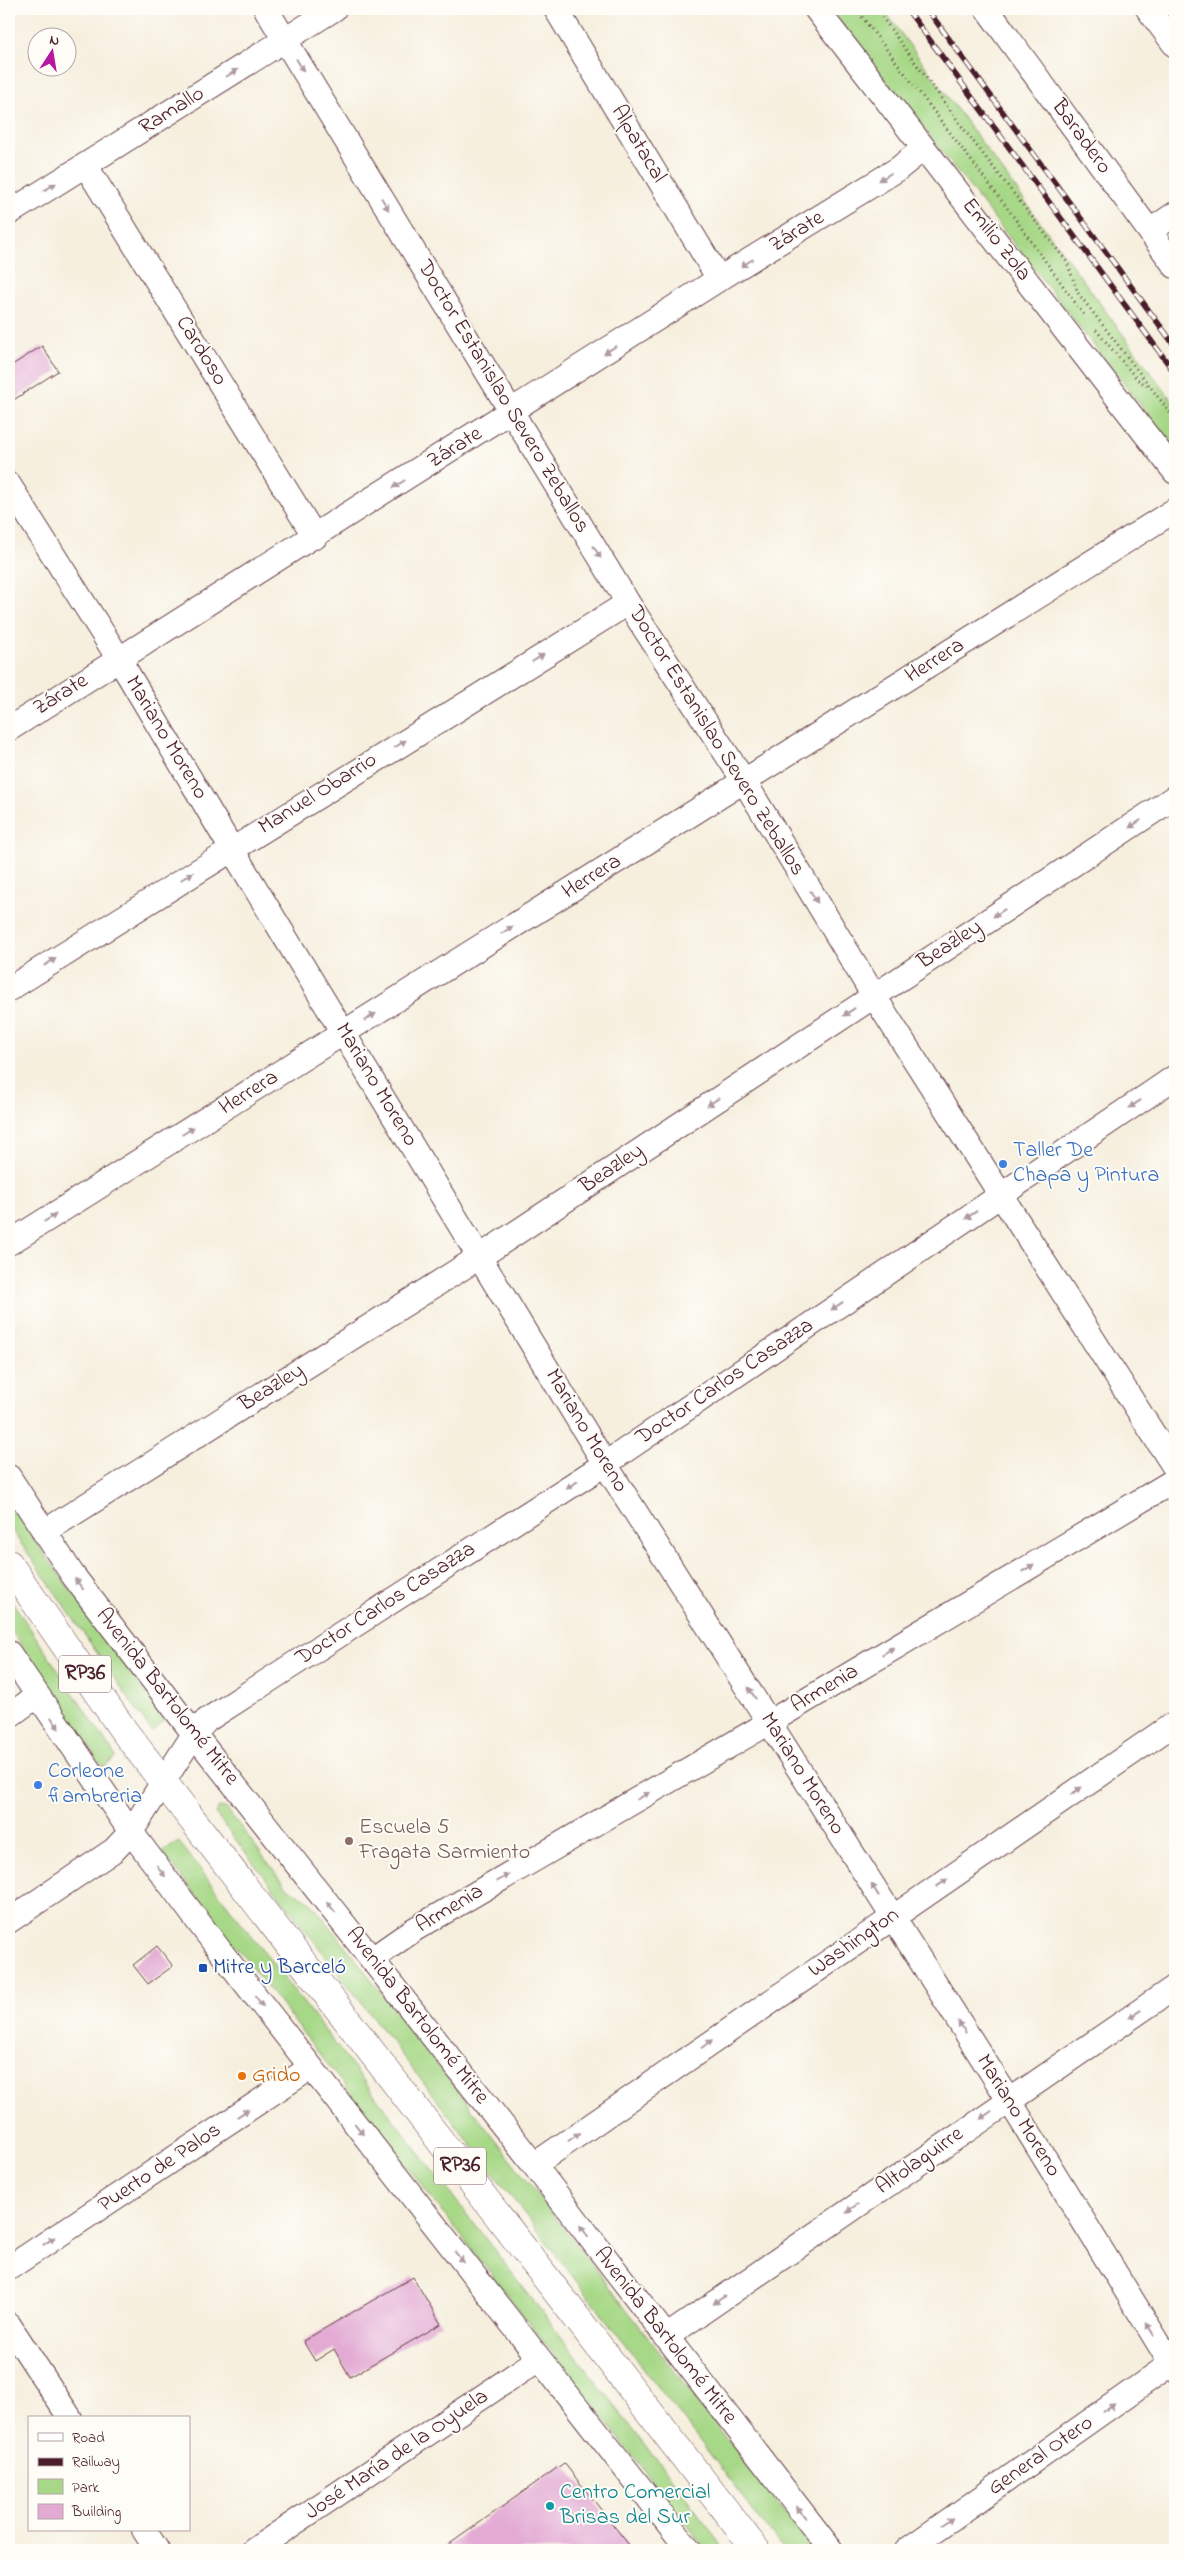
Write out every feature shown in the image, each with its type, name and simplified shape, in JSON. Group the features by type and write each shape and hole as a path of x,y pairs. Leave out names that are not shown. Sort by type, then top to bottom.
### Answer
{"main road":[{"name":"RP36","path":"9,1564 124,1731 756,2550"}],"street":[{"name":"Doctor Estanislao Severo Zeballos","path":"266,9 628,602 744,781 874,996 1175,1468"},
{"name":"Ramallo","path":"9,213 334,9"},
{"name":"Alpatacal","path":"556,9 720,280"},
{"name":"Emilio Zola","path":"816,9 1175,472"},
{"name":"Baradero","path":"987,9 1175,266"},
{"path":"1148,9 1175,45"},
{"name":"Zárate","path":"9,728 898,170 924,148"},
{"name":"Cardoso","path":"86,166 315,537"},
{"path":"1150,231 1175,214"},
{"name":"Mariano Moreno","path":"9,485 119,659 231,848 481,1256 605,1464 1009,2100 1174,2365"},
{"name":"Herrera","path":"9,1243 1175,510"},
{"name":"Manuel Obarrio","path":"9,988 628,602"},
{"name":"Beazley","path":"44,1532 481,1256 1175,797"},
{"name":"Doctor Carlos Casazza","path":"9,1921 114,1850 131,1832 194,1734 207,1720 605,1464 1175,1077"},
{"name":"Avenida Bartolomé Mitre","path":"9,1477 72,1574 194,1734 534,2165 831,2550"},
{"name":"Armenia","path":"372,1959 415,1929 770,1722 1175,1480"},
{"path":"9,1653 131,1832 310,2068 689,2550"},
{"path":"9,1716 37,1696"},
{"name":"Washington","path":"534,2165 1175,1723"},
{"name":"Altolaguirre","path":"666,2337 1175,1987"},
{"name":"Puerto de Palos","path":"9,2268 310,2068"},
{"path":"9,2325 69,2416"},
{"name":"José María de la Oyuela","path":"254,2550 539,2359"},
{"name":"General Otero","path":"908,2550 1174,2365"},
{"path":"145,2532 157,2550"}],"path":[{"path":"856,9 1008,209 1090,323 1137,378 1152,388"},
{"path":"876,9 969,136 1067,262 1078,293 1175,419"}],"green space":[{"path":"830,9 883,9 1175,405 1175,449"},
{"path":"9,1499 42,1551 165,1719 152,1732 9,1526"},
{"path":"9,1597 116,1757 103,1768 9,1627"},
{"path":"219,1808 226,1808 286,1886 312,1903 813,2550 784,2550 215,1813"},
{"path":"179,1842 726,2550 706,2550 162,1852"}],"building":[{"path":"42,346 58,371 9,403 9,367"},
{"path":"157,1946 173,1966 148,1984 133,1965"},
{"path":"413,2277 441,2324 350,2377 334,2349 315,2361 303,2341"},
{"name":"Centro Comercial Brisas del Sur","path":"564,2463 633,2550 441,2550"}],"railway":[{"path":"907,9 1175,373"},
{"path":"927,9 1175,346"}],"place":[{"name":"Taller De Chapa y Pintura","path":"1003,1164"},
{"name":"Corleone fiambreria","path":"38,1785"},
{"name":"Escuela 5 Fragata Sarmiento","path":"349,1841"},
{"name":"Mitre y Barceló","path":"203,1968"},
{"name":"Grido","path":"242,2076"},
{"name":"Centro Comercial Brisas del Sur","path":"550,2506"}]}
